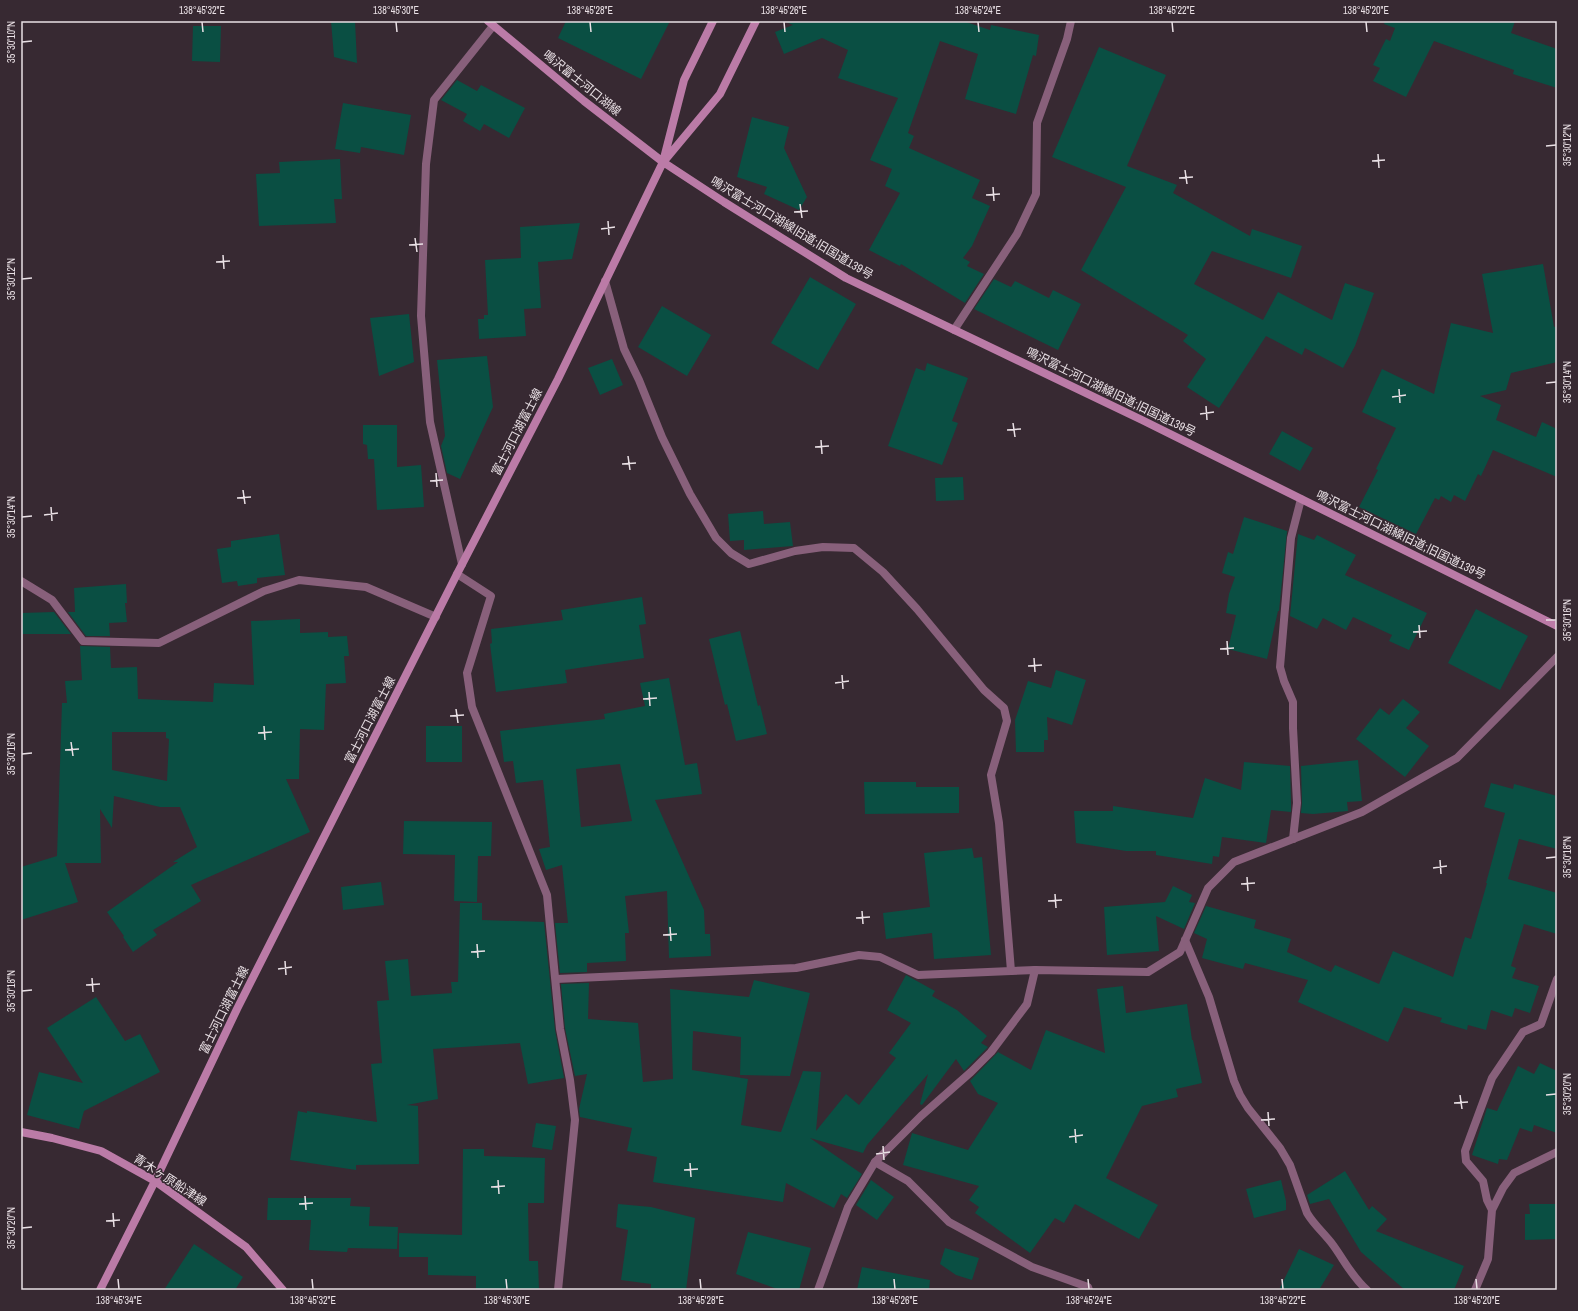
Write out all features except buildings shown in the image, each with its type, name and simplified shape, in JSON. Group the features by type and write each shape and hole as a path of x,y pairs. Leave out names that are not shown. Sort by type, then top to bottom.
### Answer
{"main road":[{"name":"富士河口湖富士線","path":"100,1290 155,1181 237,1009 462,564 558,379 663,162 684,80 714,21"},
{"name":"富士河口湖富士線","path":"663,162 720,94 756,21"},
{"name":"鳴沢富士河口湖線","path":"491,23 584,101 663,162"},
{"name":"鳴沢富士河口湖線旧道;旧国道139号","path":"663,162 846,278 1135,416 1557,626"},
{"name":"青木ヶ原船津線","path":"21,1132 52,1138 101,1152 155,1181 246,1247 283,1290"}],"street":[{"path":"954,330 1017,234 1036,194 1037,123 1067,39 1071,21"},
{"path":"462,564 430,422 422,316 426,164 434,100 491,23"},
{"path":"605,281 624,349 662,437 690,494 716,538 731,553 749,564 795,551 823,547 854,548 883,572 917,609 984,690 1004,708 1007,721 991,775 999,823 1011,971"},
{"path":"1293,839 1297,803 1292,728 1293,702 1280,668 1291,538 1301,499"},
{"path":"457,574 491,596 467,673 472,707 547,895 560,1029 570,1080 575,1120 558,1290"},
{"path":"21,581 52,600 83,641 159,643 264,591 299,580 366,587 436,617"},
{"path":"556,979 796,968 859,955 880,957 918,975 1035,970 1148,972 1180,952 1208,888 1234,862 1362,812 1457,758 1557,657"},
{"path":"1185,940 1208,997 1234,1081 1240,1095 1280,1148 1290,1165 1310,1219 1333,1245 1346,1266 1367,1290"},
{"path":"818,1290 848,1207 875,1162 921,1116 971,1072 990,1052 1026,1004 1035,970"},
{"path":"1492,1210 1487,1200 1483,1181 1466,1161 1465,1151 1492,1078 1523,1032 1541,1024 1557,979"},
{"path":"1475,1290 1488,1259 1492,1210 1503,1188 1514,1173 1557,1152"},
{"path":"875,1162 908,1181 949,1222 1032,1267 1088,1287 1090,1290"}]}
